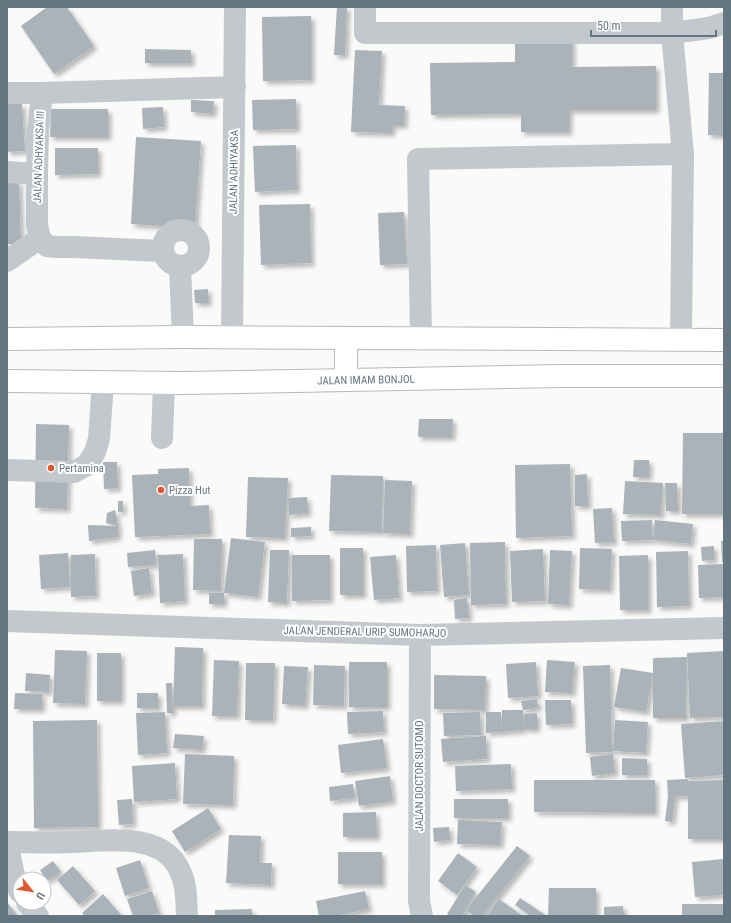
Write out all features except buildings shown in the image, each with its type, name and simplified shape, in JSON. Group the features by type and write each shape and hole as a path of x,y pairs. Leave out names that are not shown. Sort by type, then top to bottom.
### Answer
{"highway":[{"path":"7,339 183,337 724,340"},
{"path":"346,339 346,380"},
{"name":"JALAN IMAM BONJOL","path":"7,381 164,383 561,376 724,376"}],"street":[{"name":"JALAN ADHIYAKSA","path":"232,338 235,7"},
{"path":"365,7 365,33 672,33 709,28 724,23"},
{"path":"672,7 672,33 683,154 681,340"},
{"path":"7,93 235,87"},
{"name":"JALAN ADHYAKSA III","path":"40,238 37,224 37,174 38,131 42,93"},
{"path":"421,338 418,159 683,154"},
{"path":"7,172 37,174"},
{"path":"183,230 194,235 200,246 199,253 192,263 180,267 169,262 163,251 164,244 171,234 176,231 183,230"},
{"path":"7,261 40,238 47,246 55,247 163,251"},
{"path":"180,267 183,337"},
{"path":"7,470 74,472 87,465 95,452 99,439 103,382"},
{"path":"162,438 164,383"},
{"name":"JALAN JENDERAL URIP SUMOHARJO","path":"7,621 420,635 724,628"},
{"name":"JALAN DOCTOR SUTOMO","path":"420,635 419,901 422,916"},
{"path":"13,871 7,842 71,842 106,840 134,841 153,845 169,856 180,870 186,888 187,916"}],"place":[{"name":"Pertamina","path":"51,468"},
{"name":"Pizza Hut","path":"161,490"}]}
